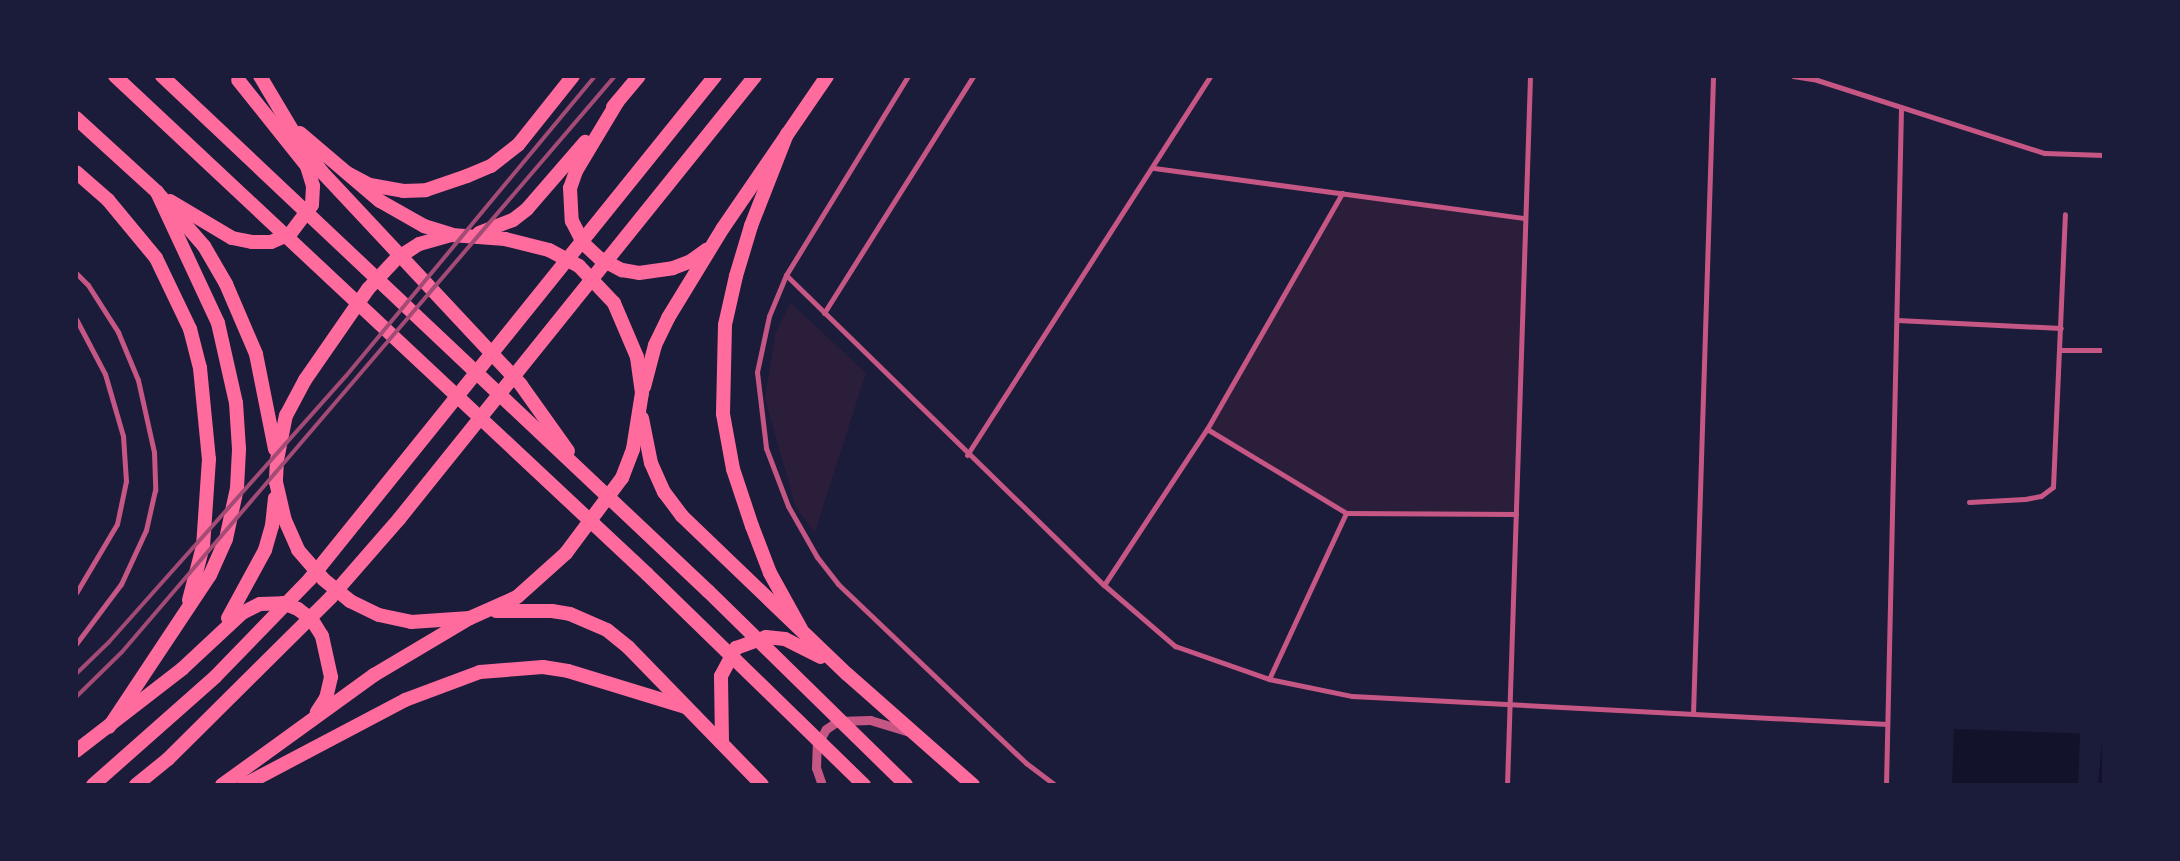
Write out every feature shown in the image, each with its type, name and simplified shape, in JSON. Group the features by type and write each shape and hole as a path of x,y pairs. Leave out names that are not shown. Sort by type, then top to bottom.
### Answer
{"highway":[{"path":"115,76 640,567 864,785"},
{"path":"162,76 586,476 906,785"},
{"path":"260,76 292,130 322,172 521,385 586,476"},
{"path":"348,173 370,185 403,191 426,190 491,166 518,145 573,76"},
{"path":"471,235 513,220 527,209 639,76"},
{"path":"92,785 215,676 310,579 715,76"},
{"path":"136,785 207,722 331,597 399,519 755,76"},
{"path":"642,393 655,345 668,318 724,228 827,76"},
{"path":"222,785 374,675 470,618 490,611 517,597 550,570 598,514 622,478 641,414 642,393 637,358 627,328 614,302 579,266 542,248 471,235 451,234 424,226 402,215 348,173 236,78"},
{"path":"157,192 232,238 272,242 290,234 300,225 312,205 313,186 308,166 236,78"},
{"path":"618,101 576,171 570,188 572,221 583,243 599,258 622,270 655,272 691,261 724,228"},
{"path":"76,118 157,192 204,246 241,315 263,382 277,460"},
{"path":"787,134 751,226 736,276 725,325 723,414 733,469 752,526 770,573 801,629"},
{"path":"76,172 108,200 156,258 190,329 206,410 208,504 203,546 185,615"},
{"path":"109,727 210,575 226,539 237,488 239,449 236,403 218,323 157,192"},
{"path":"219,631 242,597 265,550 272,526 277,460 286,415 305,380 368,290 396,259 419,244 451,234"},
{"path":"641,414 651,463 664,492 682,516 847,674 973,785"},
{"path":"276,482 284,518 298,550 323,579 350,601 379,615 411,622 470,618"},
{"path":"76,751 182,669 219,631 242,613 260,604 283,603 312,620 329,657 331,677 326,698 311,721"},
{"path":"490,611 527,608 552,611 594,624 628,647 722,741 762,785"},
{"path":"722,741 721,676 736,648 766,637 784,639 808,649 847,674"},
{"path":"244,785 405,700 480,672 528,667 568,671 686,707"}],"street":[{"path":"908,76 786,275 769,316 757,372 766,448 788,506 817,557 838,584 1026,763 1055,785"},
{"path":"824,312 973,76"},
{"path":"967,455 1154,168 1210,76"},
{"path":"1507,785 1530,76"},
{"path":"1693,714 1713,76"},
{"path":"1794,76 1817,80 2046,152 2104,155"},
{"path":"1886,785 1901,107"},
{"path":"1154,168 1525,218"},
{"path":"1104,585 1207,429 1342,193"},
{"path":"1969,502 2025,499 2041,496 2053,487 2065,214"},
{"path":"76,273 88,285 118,332 138,380 154,452 155,490 146,530 121,584 76,644"},
{"path":"786,275 967,455 1104,585 1175,646 1269,679 1352,696 1887,724"},
{"path":"76,319 105,374 123,436 126,481 117,524 76,593"},
{"path":"1897,320 2061,328"},
{"path":"2060,350 2104,350"},
{"path":"1207,429 1346,512 1516,514"},
{"path":"1269,679 1346,512"},
{"path":"822,785 816,768 817,745 826,729 838,721 870,720 915,733"}],"shaded area":[{"path":"1342,193 1525,218 1516,514 1346,513 1207,429"},
{"path":"791,303 866,373 815,532 796,508 765,399 775,333"},
{"path":"1954,729 2080,733 2078,785 1952,785"},
{"path":"2103,731 2104,785 2098,785"}],"railway":[{"path":"76,674 109,642 346,376 595,76"},
{"path":"76,697 122,652 615,76"}]}
